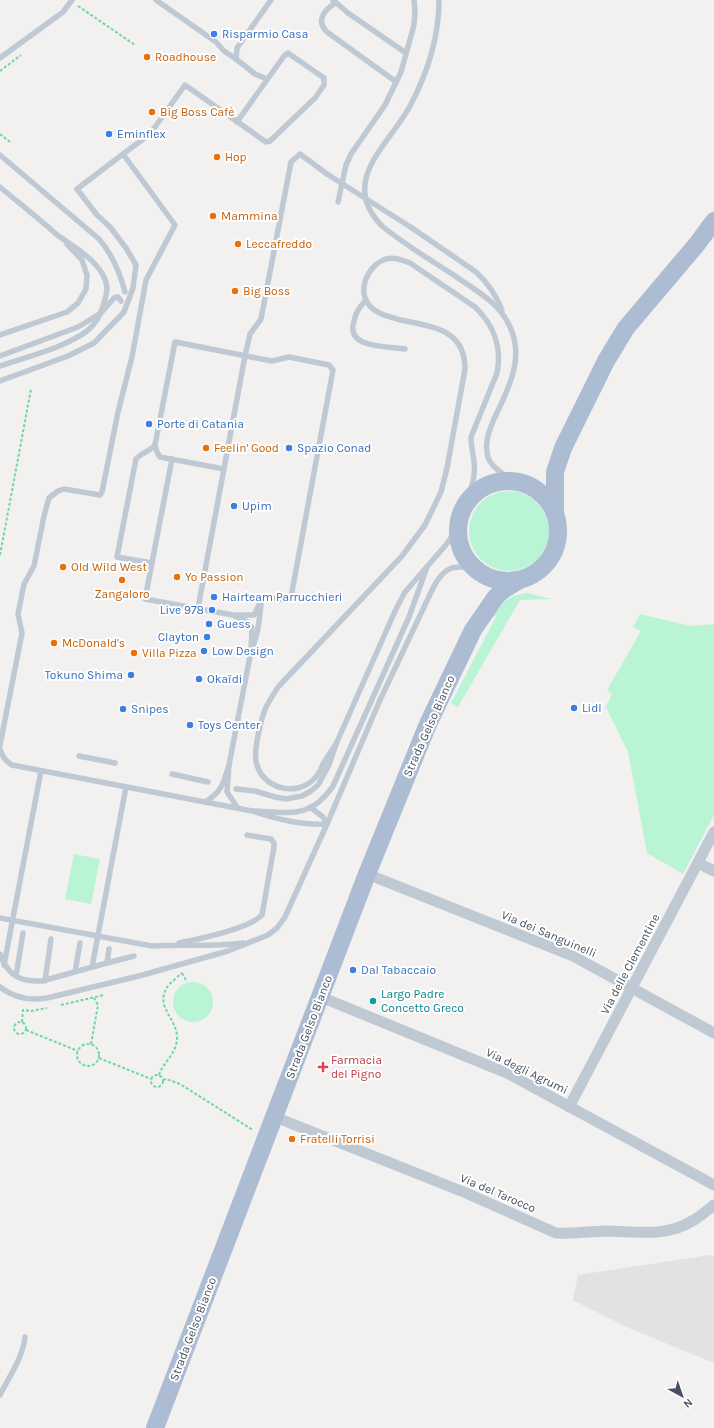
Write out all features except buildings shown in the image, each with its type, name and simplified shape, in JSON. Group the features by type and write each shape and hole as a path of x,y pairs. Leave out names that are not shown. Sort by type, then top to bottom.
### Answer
{"main road":[{"path":"564,448 550,467 542,474 526,480 498,482 486,486 478,490 466,503 458,528 459,539 461,550 466,559 476,569 494,579 502,581 519,580 538,572 553,555 559,533 555,511 555,472 564,448 595,382 626,328 692,250 714,221"},
{"path":"514,481 533,486 540,491 555,511"},
{"name":"Strada Gelso Bianco","path":"155,1428 367,874 428,724 473,630 483,599 484,589 476,569"},
{"name":"Strada Gelso Bianco","path":"473,630 495,598 503,590 519,580"}],"street":[{"name":"Via delle Clementine","path":"569,1107 714,832"},
{"path":"698,863 714,871"},
{"name":"Via dei Sanguinelli","path":"367,874 573,956 714,1033"},
{"name":"Via degli Agrumi","path":"321,997 509,1074 714,1184"},
{"name":"Via del Tarocco","path":"274,1117 466,1193 556,1233 572,1234 606,1231 646,1233 662,1232 681,1227 714,1205"}],"lane":[{"path":"0,58 63,12 72,0"},
{"path":"156,0 216,42 224,51 255,74 268,79"},
{"path":"236,59 237,48 271,0"},
{"path":"338,202 346,165 351,154 385,105 400,72 414,25 414,0"},
{"path":"439,0 438,17 433,44 423,76 410,106 370,165 365,181 365,194 372,215 382,226 487,298 506,318"},
{"path":"395,81 327,32 323,28 322,22 324,12 334,1 406,53"},
{"path":"0,381 68,356 94,343 124,312 134,288 136,265 126,248 110,227 97,215 77,189 150,134 185,85 237,122 266,142 270,141 315,98 324,85 324,78 288,53 284,56 237,122"},
{"path":"0,745 22,633 18,614 24,584 34,566 49,498 58,490 64,489 94,495 100,495 102,492 118,412 130,364 146,280 175,225 123,154"},
{"path":"198,608 245,356 250,334 261,319 291,162 300,154 327,174 412,228 476,272 485,280 496,297 506,318 514,338 516,350 516,363 511,382 488,432 486,442 488,457 492,464 514,481"},
{"path":"0,155 99,239 106,247 114,263 121,278 125,292"},
{"path":"0,187 60,237 79,257 86,268 87,282 82,297 78,303 67,312 0,335"},
{"path":"0,356 78,327 101,313 107,287 102,274 83,252 60,237"},
{"path":"336,744 315,779 299,788 285,789 276,787 263,776 256,762 257,744 266,709 279,686 402,556 415,540 431,514 441,492 447,468 466,368 462,348 450,334 441,330 385,316 371,307 366,300 364,285 368,272 376,264 387,259 398,259 410,263 475,307 482,313 493,332 499,347 499,362 494,385 471,437 475,472 473,484 466,503"},
{"path":"0,366 65,344 87,331 95,324 101,313 114,298 118,297 122,301"},
{"path":"366,300 357,310 351,328 354,335 358,340 366,344 405,349"},
{"path":"224,469 160,457 157,452 155,445 175,342 272,361 289,357 329,365 333,370 291,597 286,600 262,596 261,615 251,650"},
{"path":"152,564 118,557 136,459 139,455 151,449 155,445"},
{"path":"172,459 145,598 233,615 254,615 261,603"},
{"path":"236,789 256,790 286,799 302,796 314,788 324,777 336,744 405,592 445,546 458,528"},
{"path":"0,988 18,997 38,999 47,998 139,976 228,951 268,935 277,928 285,917 380,700 441,573 448,569 460,566 476,569"},
{"path":"252,811 296,813 321,800 333,786 409,617 427,567"},
{"path":"233,615 248,622 252,628 251,650 229,765 227,792 237,807"},
{"path":"0,749 7,762 12,765 237,807 271,817 311,825 327,824"},
{"path":"79,756 115,763"},
{"path":"0,762 7,762"},
{"path":"205,802 218,794 229,765"},
{"path":"4,965 41,771"},
{"path":"172,774 208,782"},
{"path":"92,967 126,787"},
{"path":"310,807 323,817 327,824"},
{"path":"169,945 230,930 258,920 262,915 274,843 272,839 248,835"},
{"path":"0,918 152,946 210,946 254,941"},
{"path":"16,976 23,933"},
{"path":"45,980 52,938"},
{"path":"75,972 80,944"},
{"path":"107,962 109,949"},
{"path":"0,954 4,965 16,976 31,982 45,980 107,962 134,956"},
{"path":"0,1395 18,1358 25,1337"}],"path":[{"path":"78,6 135,44"},
{"path":"0,134 10,142"},
{"path":"0,555 31,389"},
{"path":"151,1079 155,1075 158,1075 161,1068 171,1057 176,1046 177,1030 164,1008 163,999 168,986 185,969"},
{"path":"182,973 186,982"},
{"path":"91,1044 98,1005 94,998"},
{"path":"26,1030 21,1035 17,1034 14,1028 16,1024 22,1022 26,1027 26,1030 78,1051"},
{"path":"85,1044 91,1044 98,1050 98,1058 92,1065 87,1066 82,1064 77,1056 81,1047 85,1044"},
{"path":"98,1058 151,1079"},
{"path":"158,1075 163,1080 166,1079 180,1084 266,1138"},
{"path":"151,1079 151,1083 156,1087 160,1086 163,1080"}],"shaded area":[{"path":"710,1255 714,1256 714,1363 631,1329 573,1300 578,1275"}],"green space":[{"path":"509,491 524,494 537,503 546,516 549,531 546,546 537,559 524,568 509,571 494,568 481,559 472,546 469,531 472,516 481,503 494,494"},
{"path":"527,593 551,599 520,600 458,707 451,703 496,617 494,615 504,602 511,597"},
{"path":"640,614 690,626 714,624 714,815 683,874 647,853 628,752 606,707 612,694 607,690 641,631 633,627"},
{"path":"74,854 100,859 91,904 65,899"},
{"path":"197,982 204,985 210,991 213,1002 212,1010 204,1019 197,1022 189,1022 182,1019 174,1010 173,998 176,991 185,983"}],"place":[{"name":"Risparmio Casa","path":"214,34"},
{"name":"Roadhouse","path":"147,57"},
{"name":"Big Boss Cafè","path":"152,112"},
{"name":"Eminflex","path":"109,134"},
{"name":"Hop","path":"217,157"},
{"name":"Mammina","path":"213,216"},
{"name":"Leccafreddo","path":"238,244"},
{"name":"Big Boss","path":"235,291"},
{"name":"Porte di Catania","path":"149,424"},
{"name":"Feelin' Good","path":"206,448"},
{"name":"Spazio Conad","path":"289,448"},
{"name":"Upim","path":"234,506"},
{"name":"Old Wild West","path":"63,567"},
{"name":"Yo Passion","path":"177,577"},
{"name":"Zangaloro","path":"122,580"},
{"name":"Hairteam Parrucchieri","path":"214,597"},
{"name":"Live 978","path":"212,610"},
{"name":"Guess","path":"209,624"},
{"name":"Clayton","path":"207,637"},
{"name":"McDonald's","path":"54,643"},
{"name":"Low Design","path":"204,651"},
{"name":"Villa Pizza","path":"134,653"},
{"name":"Tokuno Shima","path":"131,675"},
{"name":"Okaïdi","path":"199,679"},
{"name":"Lidl","path":"574,708"},
{"name":"Snipes","path":"123,709"},
{"name":"Toys Center","path":"190,725"},
{"name":"Dal Tabaccaio","path":"353,970"},
{"name":"Largo Padre Concetto Greco","path":"373,1001"},
{"name":"Farmacia del Pigno","path":"323,1067"},
{"name":"Fratelli Torrisi","path":"292,1139"}]}
